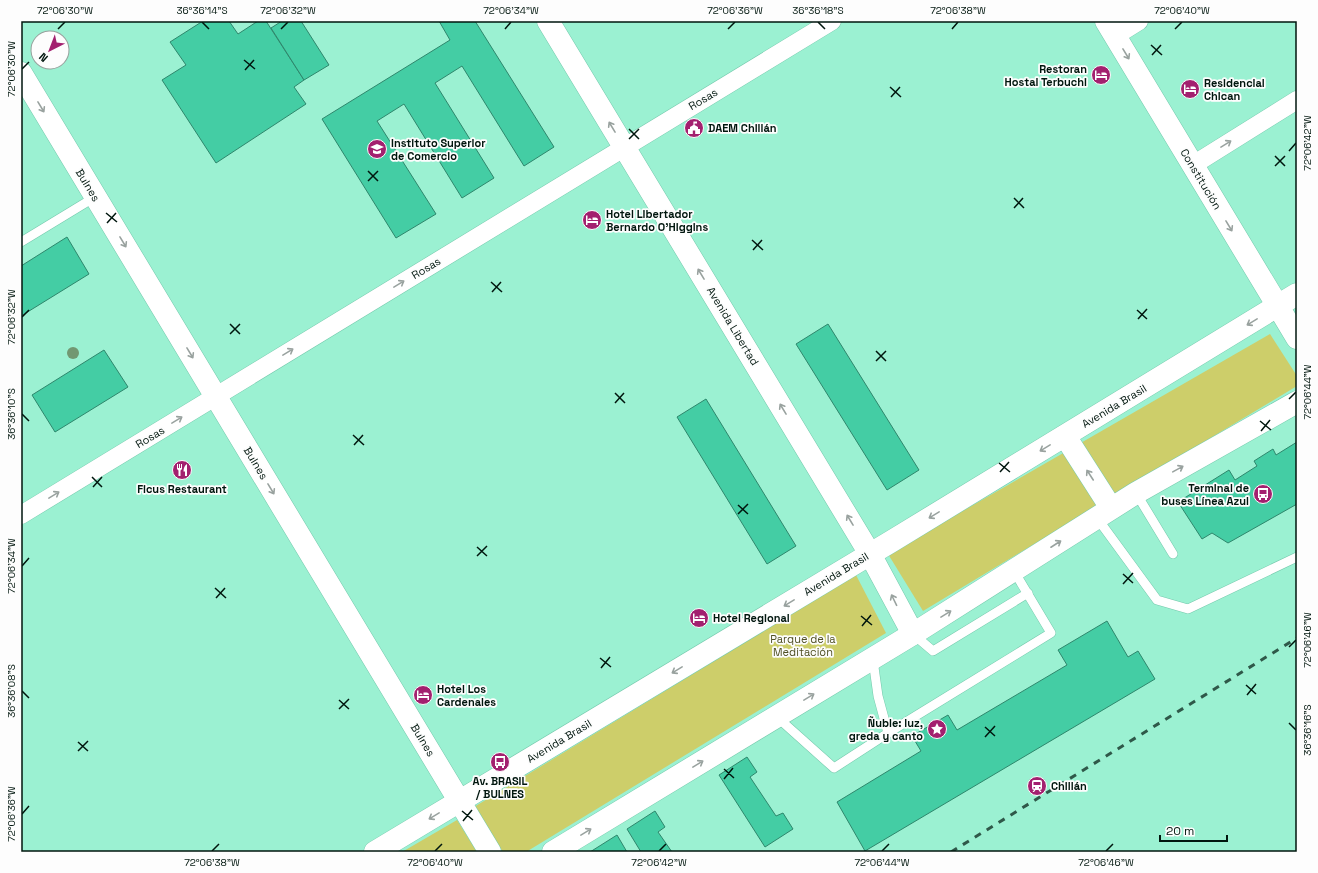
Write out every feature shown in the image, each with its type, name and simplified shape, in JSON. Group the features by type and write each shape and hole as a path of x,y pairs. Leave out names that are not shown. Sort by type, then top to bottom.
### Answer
{"main road":[{"name":"Avenida Libertad","path":"548,21 870,554 912,634"},
{"name":"Constitución","path":"1110,28 1297,338"},
{"name":"Bulnes","path":"21,73 490,852"},
{"name":"Avenida Brasil","path":"375,852 1065,436 1297,294"},
{"path":"553,852 872,659 1136,493 1297,402"},
{"path":"1065,436 1104,513"}],"street":[{"name":"Rosas","path":"21,515 832,21"},
{"path":"1110,28 1139,21"},
{"path":"1193,165 1297,100"}],"lane":[{"path":"21,242 95,196"},
{"path":"1136,493 1173,554"},
{"path":"1104,513 1157,600 1188,609 1297,557"},
{"path":"777,717 834,768 1051,633 1014,571"},
{"path":"912,634 933,651 1028,593"},
{"path":"872,659 878,696 888,733"}],"green space":[{"path":"1270,334 1297,376 1297,386 923,611 888,554"},
{"name":"Parque de la Meditación","path":"856,575 886,633 526,852 503,852 474,807"},
{"path":"457,820 477,852 402,852"}],"building":[{"path":"203,21 229,21 238,34 258,21 266,21 304,80 294,87 306,104 216,163 162,80 186,65 170,42"},
{"path":"282,21 301,21 329,65 304,80 271,28"},
{"path":"439,21 475,21 554,147 524,166 462,66 435,83 494,178 462,198 404,104 377,121 436,214 396,238 322,119 450,40"},
{"path":"67,237 89,274 21,316 21,266"},
{"path":"828,324 919,470 887,490 796,344"},
{"path":"104,350 128,387 55,432 32,395"},
{"path":"706,399 796,546 767,564 677,417"},
{"path":"1297,442 1297,504 1228,543 1212,533 1202,539 1178,502 1229,470 1235,480 1257,466 1254,461 1273,449 1276,455"},
{"path":"1107,621 1128,657 1138,651 1155,679 865,851 837,802 921,751 912,736 948,715 957,730 1067,665 1058,650"},
{"path":"747,757 757,772 750,777 776,816 783,813 793,829 765,847 719,775"},
{"path":"655,811 665,827 658,832 672,852 641,852 627,829"},
{"path":"617,835 627,852 590,852"}],"railway":[{"path":"951,852 1297,638"}],"place":[{"name":"Restoran Hostal Terbuchi","path":"1101,75"},
{"name":"Residencial Chican","path":"1190,89"},
{"name":"DAEM Chillán","path":"694,128"},
{"name":"Instituto Superior de Comercio","path":"377,149"},
{"name":"Hotel Libertador Bernardo O'Higgins","path":"592,220"},
{"name":"Ficus Restaurant","path":"182,470"},
{"name":"Terminal de buses Línea Azul","path":"1263,494"},
{"name":"Hotel Regional","path":"699,618"},
{"name":"Hotel Los Cardenales","path":"423,695"},
{"name":"Ñuble: luz, greda y canto","path":"937,729"},
{"name":"Av. BRASIL / BULNES","path":"500,762"},
{"name":"Chillán","path":"1037,786"}]}
